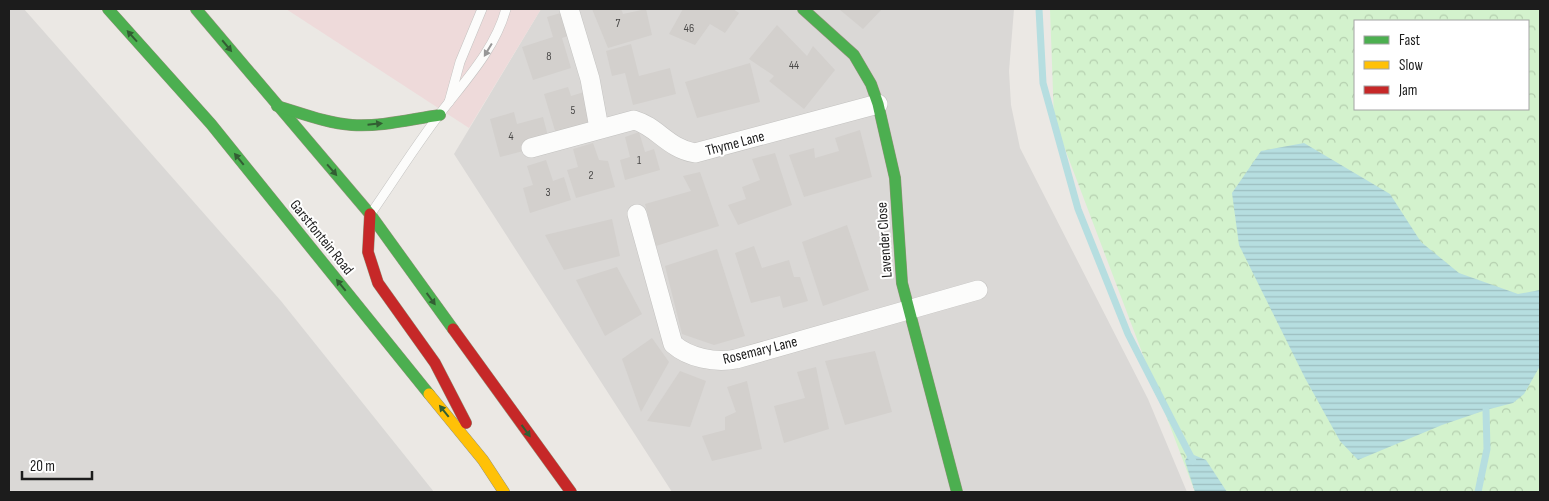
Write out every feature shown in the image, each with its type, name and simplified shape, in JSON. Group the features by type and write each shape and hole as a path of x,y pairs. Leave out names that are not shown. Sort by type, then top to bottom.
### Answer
{"main road":[{"name":"Garstfontein Road","path":"108,9 211,124 483,460 504,492"},
{"path":"196,9 370,214 570,492"},
{"name":"Lavender Close","path":"803,9 841,41 854,55 871,84 878,104 894,178 902,283 954,491"},
{"path":"277,106 319,119 351,125 377,124 440,115"},
{"path":"370,214 368,252 378,283 435,362 455,398 483,460"}],"street":[{"path":"569,9 590,79 599,128"},
{"name":"Thyme Lane","path":"531,148 634,120 645,124 676,148 695,153 878,104"},
{"name":"Rosemary Lane","path":"637,214 673,344 680,350 708,360 722,362 736,359 978,290"}],"lane":[{"path":"449,102 460,62 482,9"},
{"path":"370,214 449,102 473,74 502,24 506,9"}],"shaded area":[{"path":"9,9 24,9 281,301 434,492 9,492"},
{"path":"286,9 541,9 469,128"},
{"path":"541,9 1014,9 1009,71 1011,105 1020,148 1148,399 1187,492 672,492 454,154"}],"green space":[{"path":"1050,9 1540,9 1540,492 1195,492 1054,120"}],"water":[{"path":"1304,143 1390,194 1421,242 1459,273 1518,294 1540,290 1540,366 1524,394 1513,403 1442,425 1358,460 1340,441 1305,378 1239,245 1232,193 1261,151"},
{"path":"1189,453 1206,460 1227,492 1195,492 1185,461"}],"building":[{"path":"592,9 621,9 623,14 646,9 652,35 608,48"},
{"path":"683,9 733,9 739,13 725,33 710,24 695,45 669,34"},
{"path":"839,9 882,9 863,29"},
{"path":"564,12 571,35 562,38 571,68 533,80 522,47 553,37 547,17"},
{"path":"777,25 807,56 813,46 835,70 804,109 769,81 774,76 749,59"},
{"path":"631,44 639,76 670,68 676,94 633,105 625,73 612,76 606,51"},
{"path":"750,63 760,102 697,118 685,82"},
{"path":"568,87 571,96 584,92 594,123 556,134 544,94"},
{"path":"514,112 517,124 543,117 548,136 527,150 500,157 490,119"},
{"path":"860,130 872,177 804,197 789,155 814,148 815,158 839,151 835,138"},
{"path":"639,132 645,152 654,149 660,170 625,180 620,160 630,157 625,137"},
{"path":"593,143 599,160 608,161 615,187 576,198 567,170 578,167 573,149"},
{"path":"775,153 792,205 738,225 728,205 746,199 742,187 760,180 752,159"},
{"path":"546,160 553,181 564,177 571,200 530,213 523,188 533,185 527,166"},
{"path":"700,172 719,226 656,246 645,204 691,191 683,176"},
{"path":"612,219 620,256 564,270 545,235"},
{"path":"847,225 869,290 823,306 802,242"},
{"path":"754,246 762,268 789,260 794,277 800,277 808,301 783,308 780,296 751,303 735,253"},
{"path":"717,249 745,336 714,345 682,334 665,266"},
{"path":"617,267 642,314 605,336 576,280"},
{"path":"652,338 669,362 641,412 622,359"},
{"path":"875,351 892,412 845,425 825,361"},
{"path":"816,367 829,429 784,443 774,406 805,398 797,372"},
{"path":"680,371 706,381 690,427 647,421"},
{"path":"747,381 762,449 712,461 702,436 725,430 725,417 736,412 727,387"}],"waterway":[{"path":"1039,9 1043,83 1078,209 1128,334 1193,461"},
{"path":"1478,492 1487,449 1486,410"}],"traffic: fast":[{"path":"108,9 211,124 429,394"},
{"path":"196,9 370,214 453,329"},
{"path":"803,9 854,55 871,84 878,104 895,178 902,283 957,492"},
{"path":"277,106 323,120 352,125 385,124 440,115"}],"traffic: slow":[{"path":"429,394 483,460 504,492"}],"traffic: jam":[{"path":"370,214 368,252 378,283 435,363 466,423"},
{"path":"453,329 571,492"}]}
